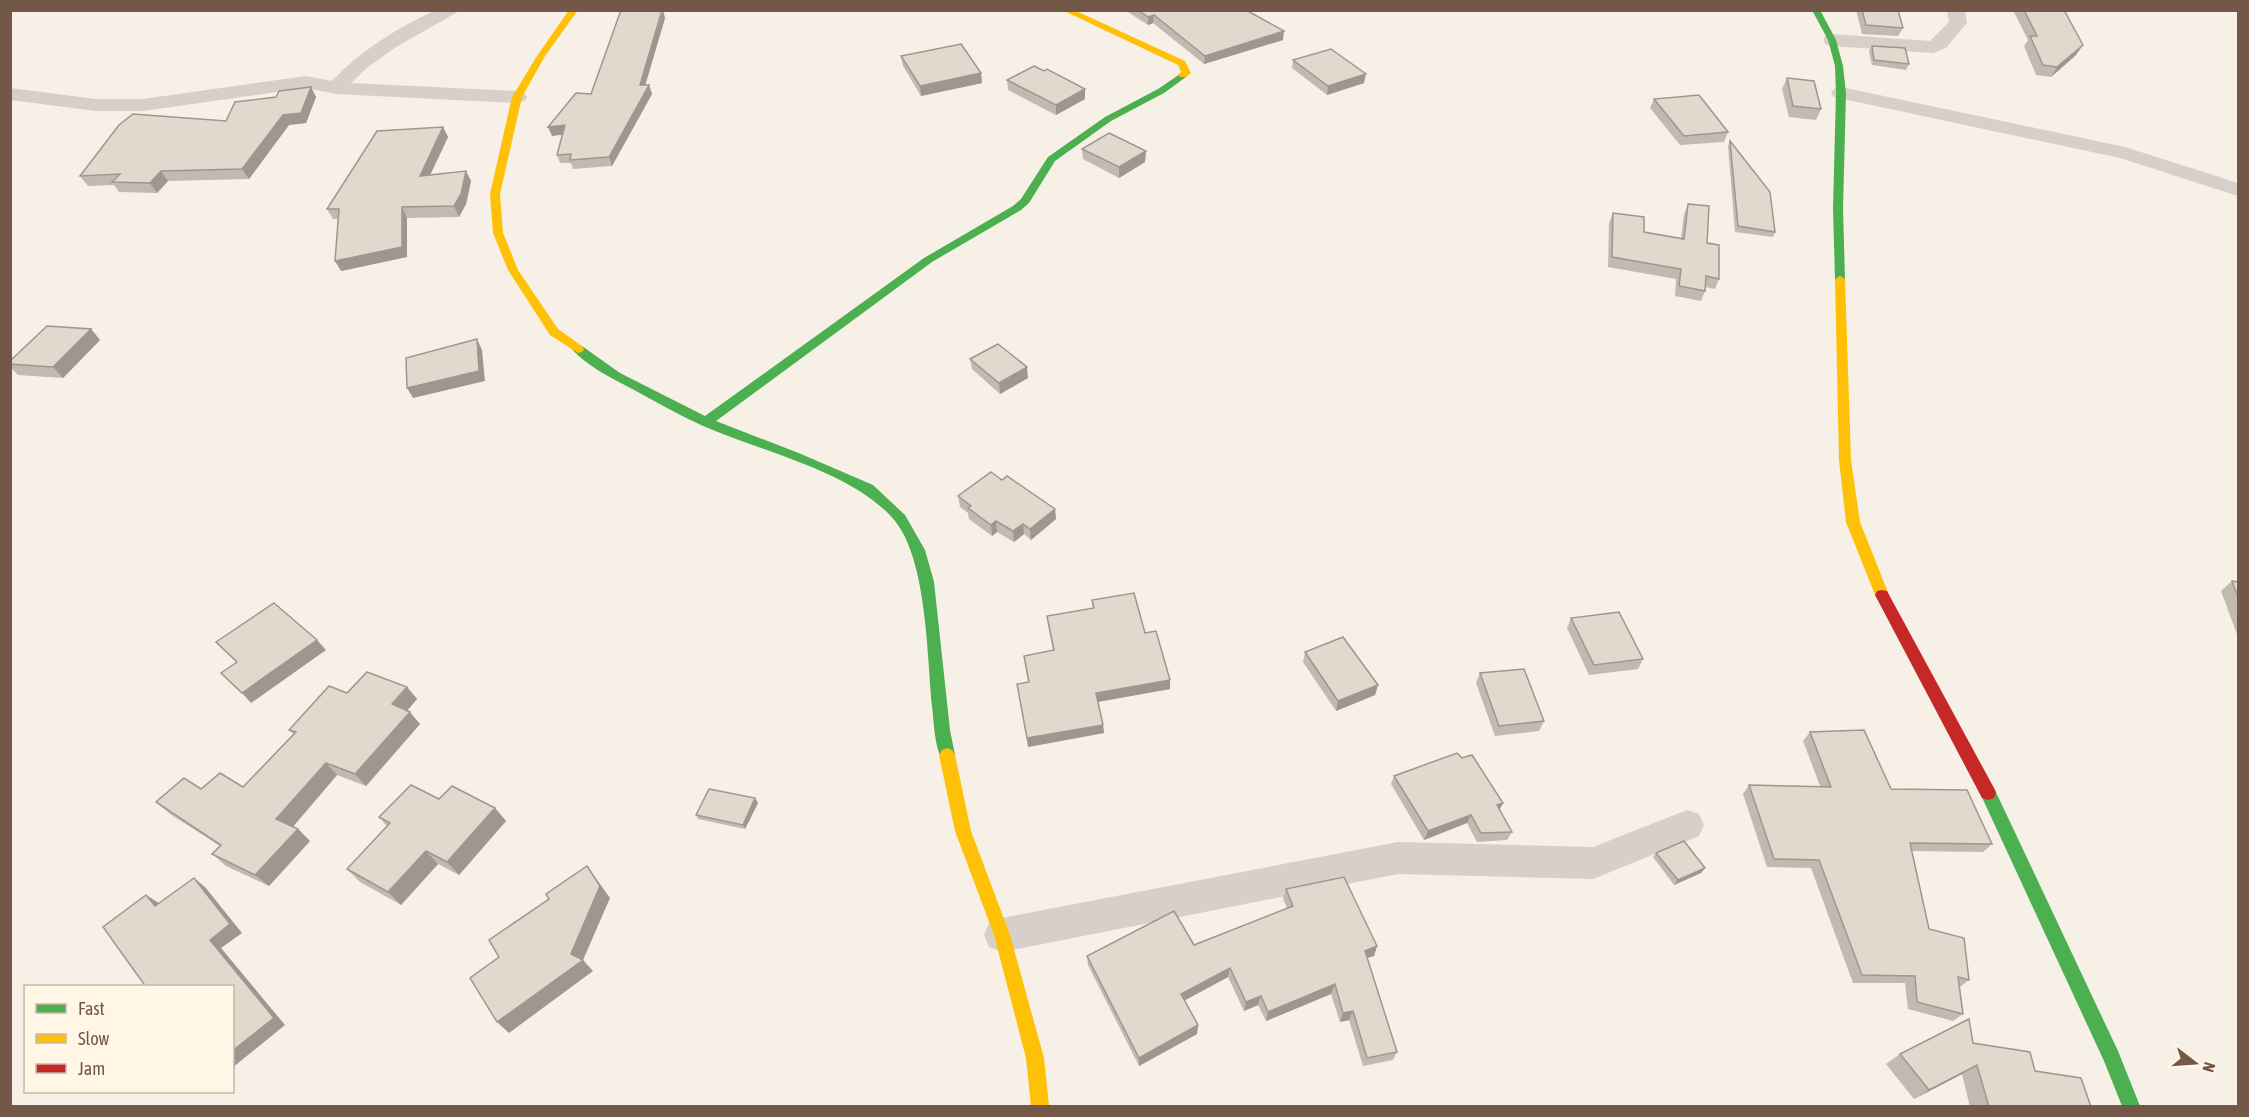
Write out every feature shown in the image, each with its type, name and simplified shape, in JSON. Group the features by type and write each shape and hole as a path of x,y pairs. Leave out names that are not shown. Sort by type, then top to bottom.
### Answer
{"street":[{"path":"336,88 353,67 372,53 452,10"},
{"path":"574,10 541,56 517,98 495,194 498,233 513,270 554,332 616,376 706,422 797,457 868,488 900,518 918,550 927,582 942,730 963,831 1002,935 1035,1058 1040,1107"},
{"path":"706,422 928,260 1017,208 1025,201 1051,159 1108,119 1161,91 1186,73 1182,63 1066,10"},
{"path":"1816,10 1832,40 1839,66 1841,93 1838,208 1841,337 1845,460 1853,522 1881,592 2000,816 2112,1057 2131,1107"},
{"path":"1832,40 1933,47 1939,44 1958,24 1956,10"},
{"path":"10,94 96,105 142,105 306,82 336,88 517,98"},
{"path":"1841,93 2125,153 2238,190"},
{"path":"1002,935 1398,858 1593,863 1687,825"}],"building":[{"path":"621,10 662,10 640,85 649,85 609,157 570,160 571,154 557,155 565,125 548,127 576,93 591,94"},
{"path":"1138,10 1246,10 1284,31 1205,56 1154,15 1148,17"},
{"path":"1862,10 1898,10 1903,28 1866,25"},
{"path":"2024,10 2064,10 2083,45 2057,67 2043,65 2030,36 2037,36"},
{"path":"961,44 981,73 920,86 901,56"},
{"path":"1872,46 1905,48 1909,64 1874,60"},
{"path":"1331,49 1366,74 1328,86 1293,60"},
{"path":"1034,66 1044,71 1047,69 1085,89 1056,105 1007,80"},
{"path":"1787,78 1814,81 1821,109 1793,106"},
{"path":"311,87 301,113 283,115 242,169 161,171 150,183 112,182 120,174 80,176 119,125 133,114 226,121 235,102 276,97 279,91"},
{"path":"1699,95 1728,132 1684,136 1654,99"},
{"path":"443,127 420,176 466,171 461,194 454,206 402,207 402,247 335,261 339,209 327,209 377,131"},
{"path":"1109,133 1146,151 1119,167 1082,149"},
{"path":"1730,141 1770,192 1775,232 1738,226"},
{"path":"1688,204 1709,206 1707,243 1719,245 1719,279 1706,276 1705,291 1679,286 1681,269 1612,257 1613,213 1644,217 1644,232 1684,239"},
{"path":"47,326 91,329 53,367 10,364 10,361"},
{"path":"477,339 479,371 407,388 406,358"},
{"path":"998,344 1027,367 999,383 970,359"},
{"path":"991,472 1002,480 1007,476 1055,509 1030,529 1023,524 1013,531 996,521 991,525 968,508 971,506 958,496"},
{"path":"2232,581 2238,582 2238,597"},
{"path":"1134,593 1145,633 1156,631 1170,680 1096,693 1103,725 1027,738 1017,684 1029,682 1024,656 1054,650 1047,616 1094,608 1092,600"},
{"path":"274,603 317,640 242,693 221,673 237,662 216,642"},
{"path":"1619,612 1643,659 1594,665 1571,618"},
{"path":"1343,637 1378,685 1338,701 1305,652"},
{"path":"1524,669 1544,721 1499,726 1480,673"},
{"path":"367,672 407,687 392,704 410,712 355,774 326,763 276,819 298,829 255,875 212,854 221,845 156,802 184,778 201,789 220,773 243,787 296,732 289,730 329,686 347,693"},
{"path":"1864,730 1891,789 1967,790 1992,844 1910,843 1929,929 1964,938 1969,980 1958,977 1963,1014 1917,1002 1915,976 1862,975 1819,860 1774,859 1749,785 1831,787 1810,732"},
{"path":"1457,753 1462,758 1472,755 1503,803 1497,805 1512,832 1481,833 1471,815 1428,831 1394,776"},
{"path":"411,785 439,799 452,786 495,808 447,862 426,851 388,892 347,869 390,823 379,817"},
{"path":"709,789 755,798 743,825 696,815"},
{"path":"1684,841 1705,868 1678,880 1656,853"},
{"path":"587,866 600,886 571,954 583,960 497,1022 470,978 499,957 489,940 549,899 546,894"},
{"path":"1344,877 1377,946 1365,951 1397,1052 1367,1058 1353,1011 1343,1013 1335,984 1268,1012 1261,996 1246,1002 1230,968 1181,994 1198,1025 1139,1058 1087,956 1174,911 1194,945 1293,906 1286,889"},
{"path":"194,878 230,924 210,940 274,1018 234,1049 234,985 145,985 103,927 146,895 155,906"},
{"path":"1969,1019 1973,1043 2030,1052 2035,1071 2081,1078 2091,1107 1989,1107 1977,1065 1929,1090 1900,1054"}],"traffic: fast":[{"path":"1816,10 1832,40 1839,66 1841,93 1838,208 1840,279"},
{"path":"706,422 928,260 1017,208 1025,201 1051,159 1108,119 1161,91 1183,75"},
{"path":"578,349 616,376 706,422 797,457 868,488 900,518 918,550 927,582 942,730 947,755"},
{"path":"1988,793 2112,1057 2131,1106"}],"traffic: slow":[{"path":"574,10 541,56 517,97 495,194 498,233 513,270 554,332 578,349"},
{"path":"1066,10 1182,63 1186,73 1183,75"},
{"path":"1840,279 1845,460 1853,522 1882,595"},
{"path":"947,755 963,831 1002,935 1035,1058 1040,1106"}],"traffic: jam":[{"path":"1882,595 1988,793"}]}
